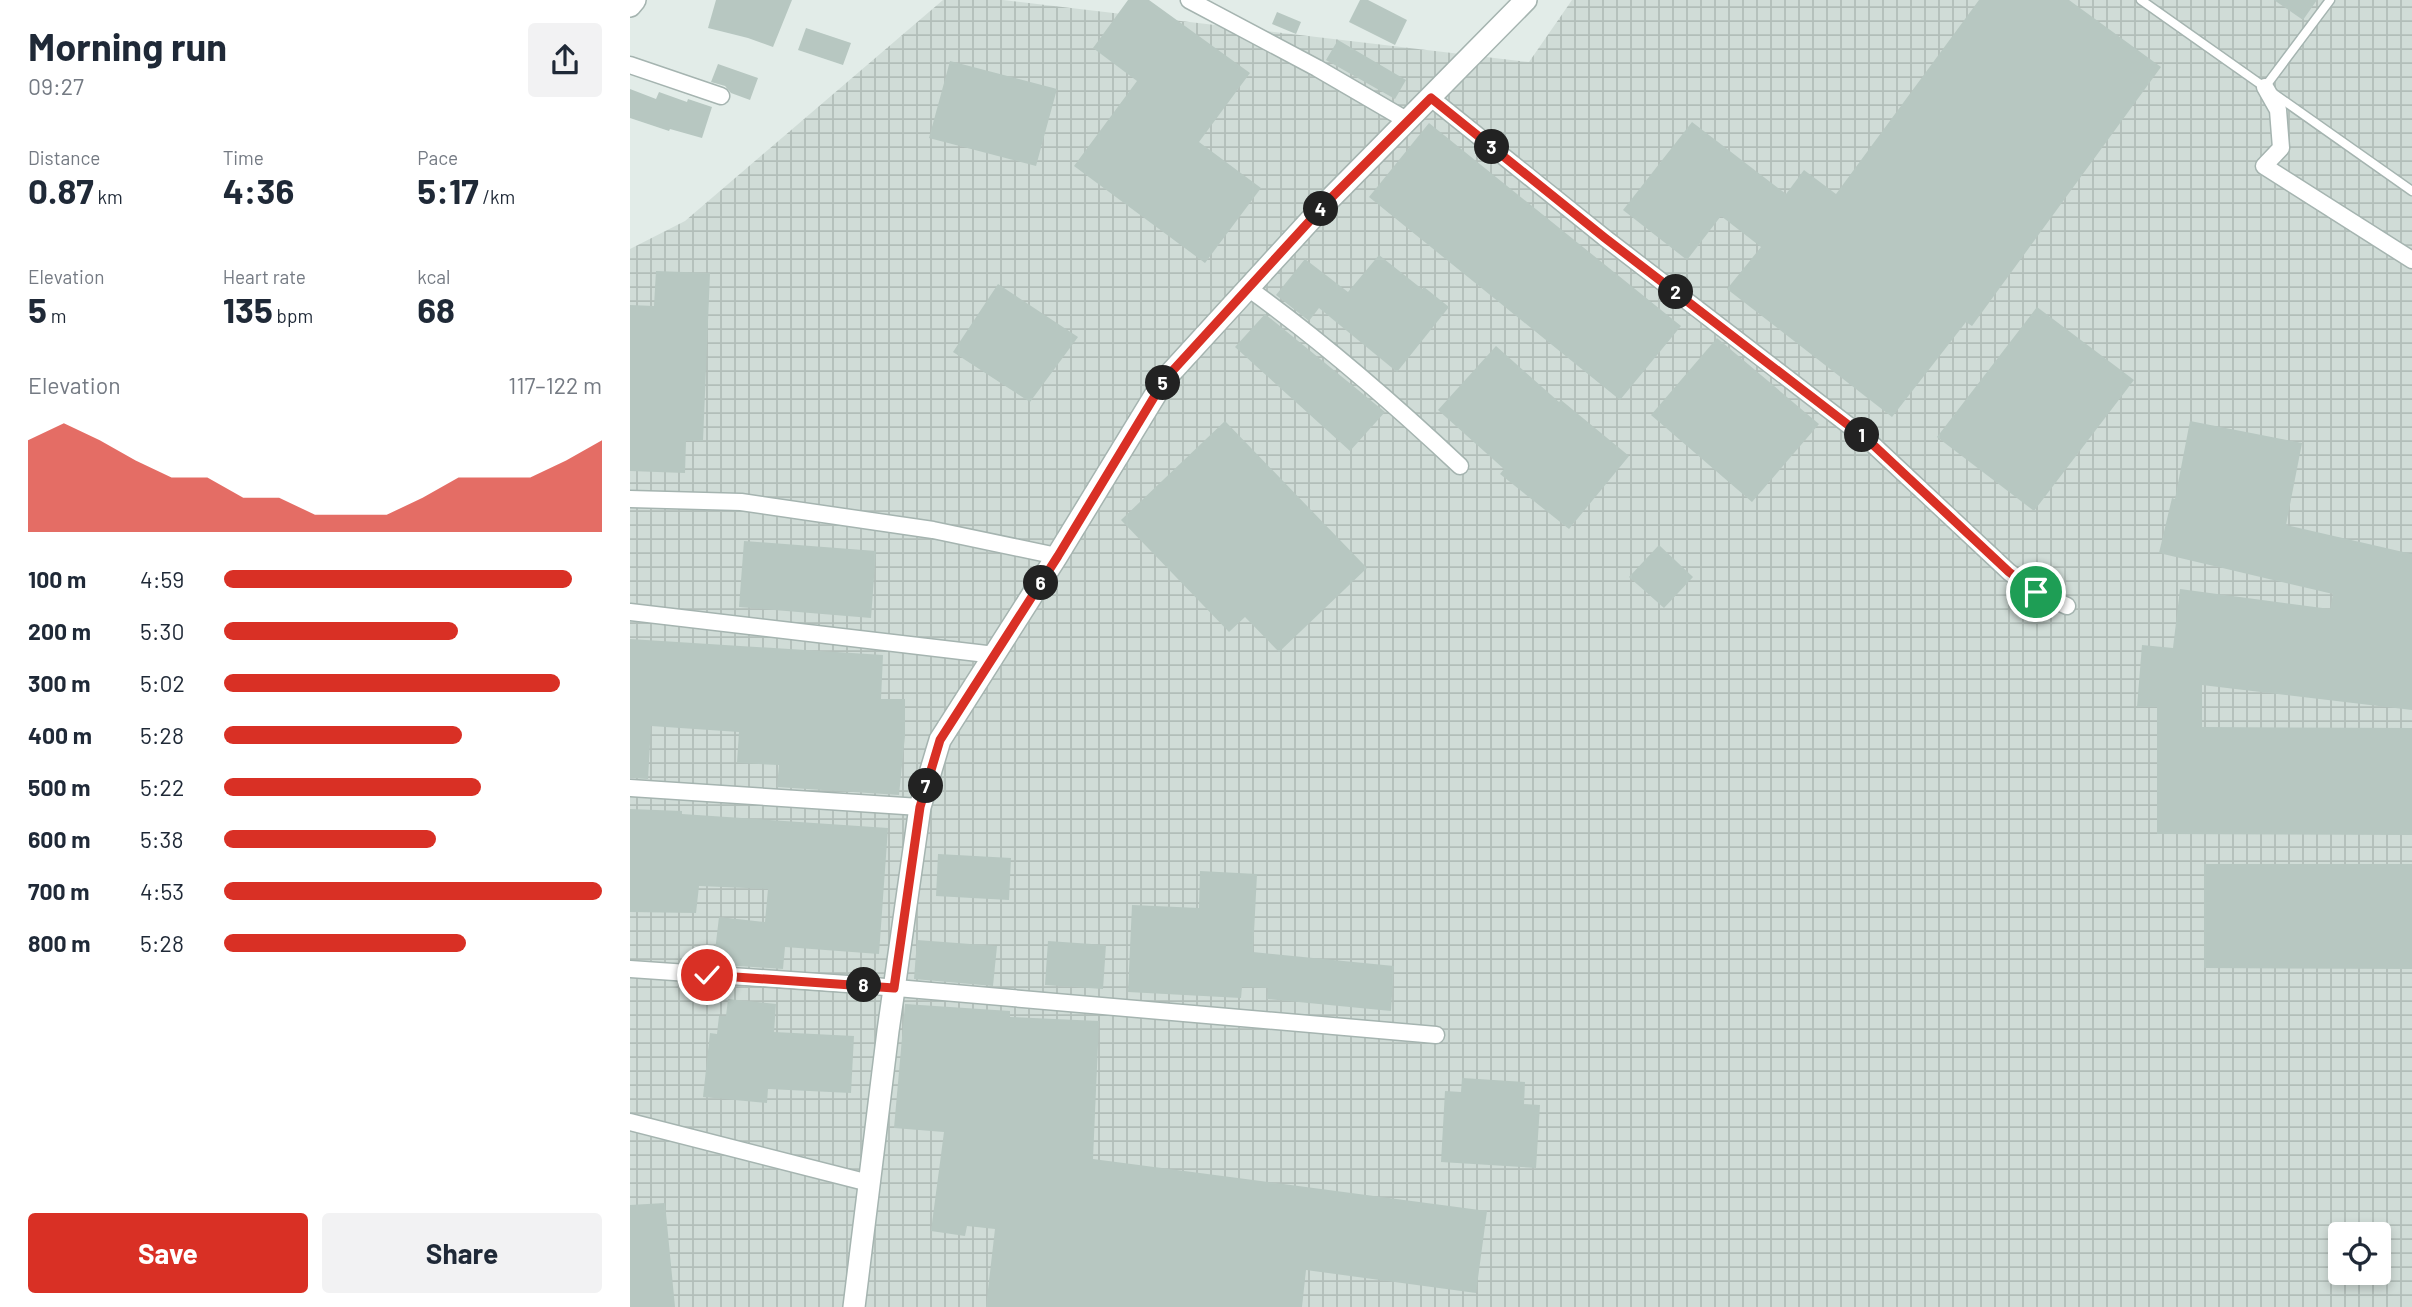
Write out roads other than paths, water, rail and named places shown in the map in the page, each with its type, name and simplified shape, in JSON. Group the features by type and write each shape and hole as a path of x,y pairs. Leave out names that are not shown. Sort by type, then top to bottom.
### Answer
{"street":[{"path":"630,5 635,0"},
{"path":"1189,0 1317,68 1408,121"},
{"path":"854,1307 920,807 940,740 1058,556 1165,379 1327,202 1526,0"},
{"path":"630,65 721,96"},
{"path":"2264,87 2278,110 2281,148 2264,166 2412,260"},
{"path":"1431,98 1605,238 1869,441 2009,572 2036,592 2067,606"},
{"path":"1248,288 1300,326 1460,466"},
{"path":"630,499 741,502 933,530 1058,556"},
{"path":"630,612 995,655"},
{"path":"630,788 920,807"},
{"path":"630,970 894,988 1436,1035"},
{"path":"630,1122 869,1183"}],"lane":[{"path":"2141,0 2412,191"},
{"path":"2264,87 2330,0"}]}
